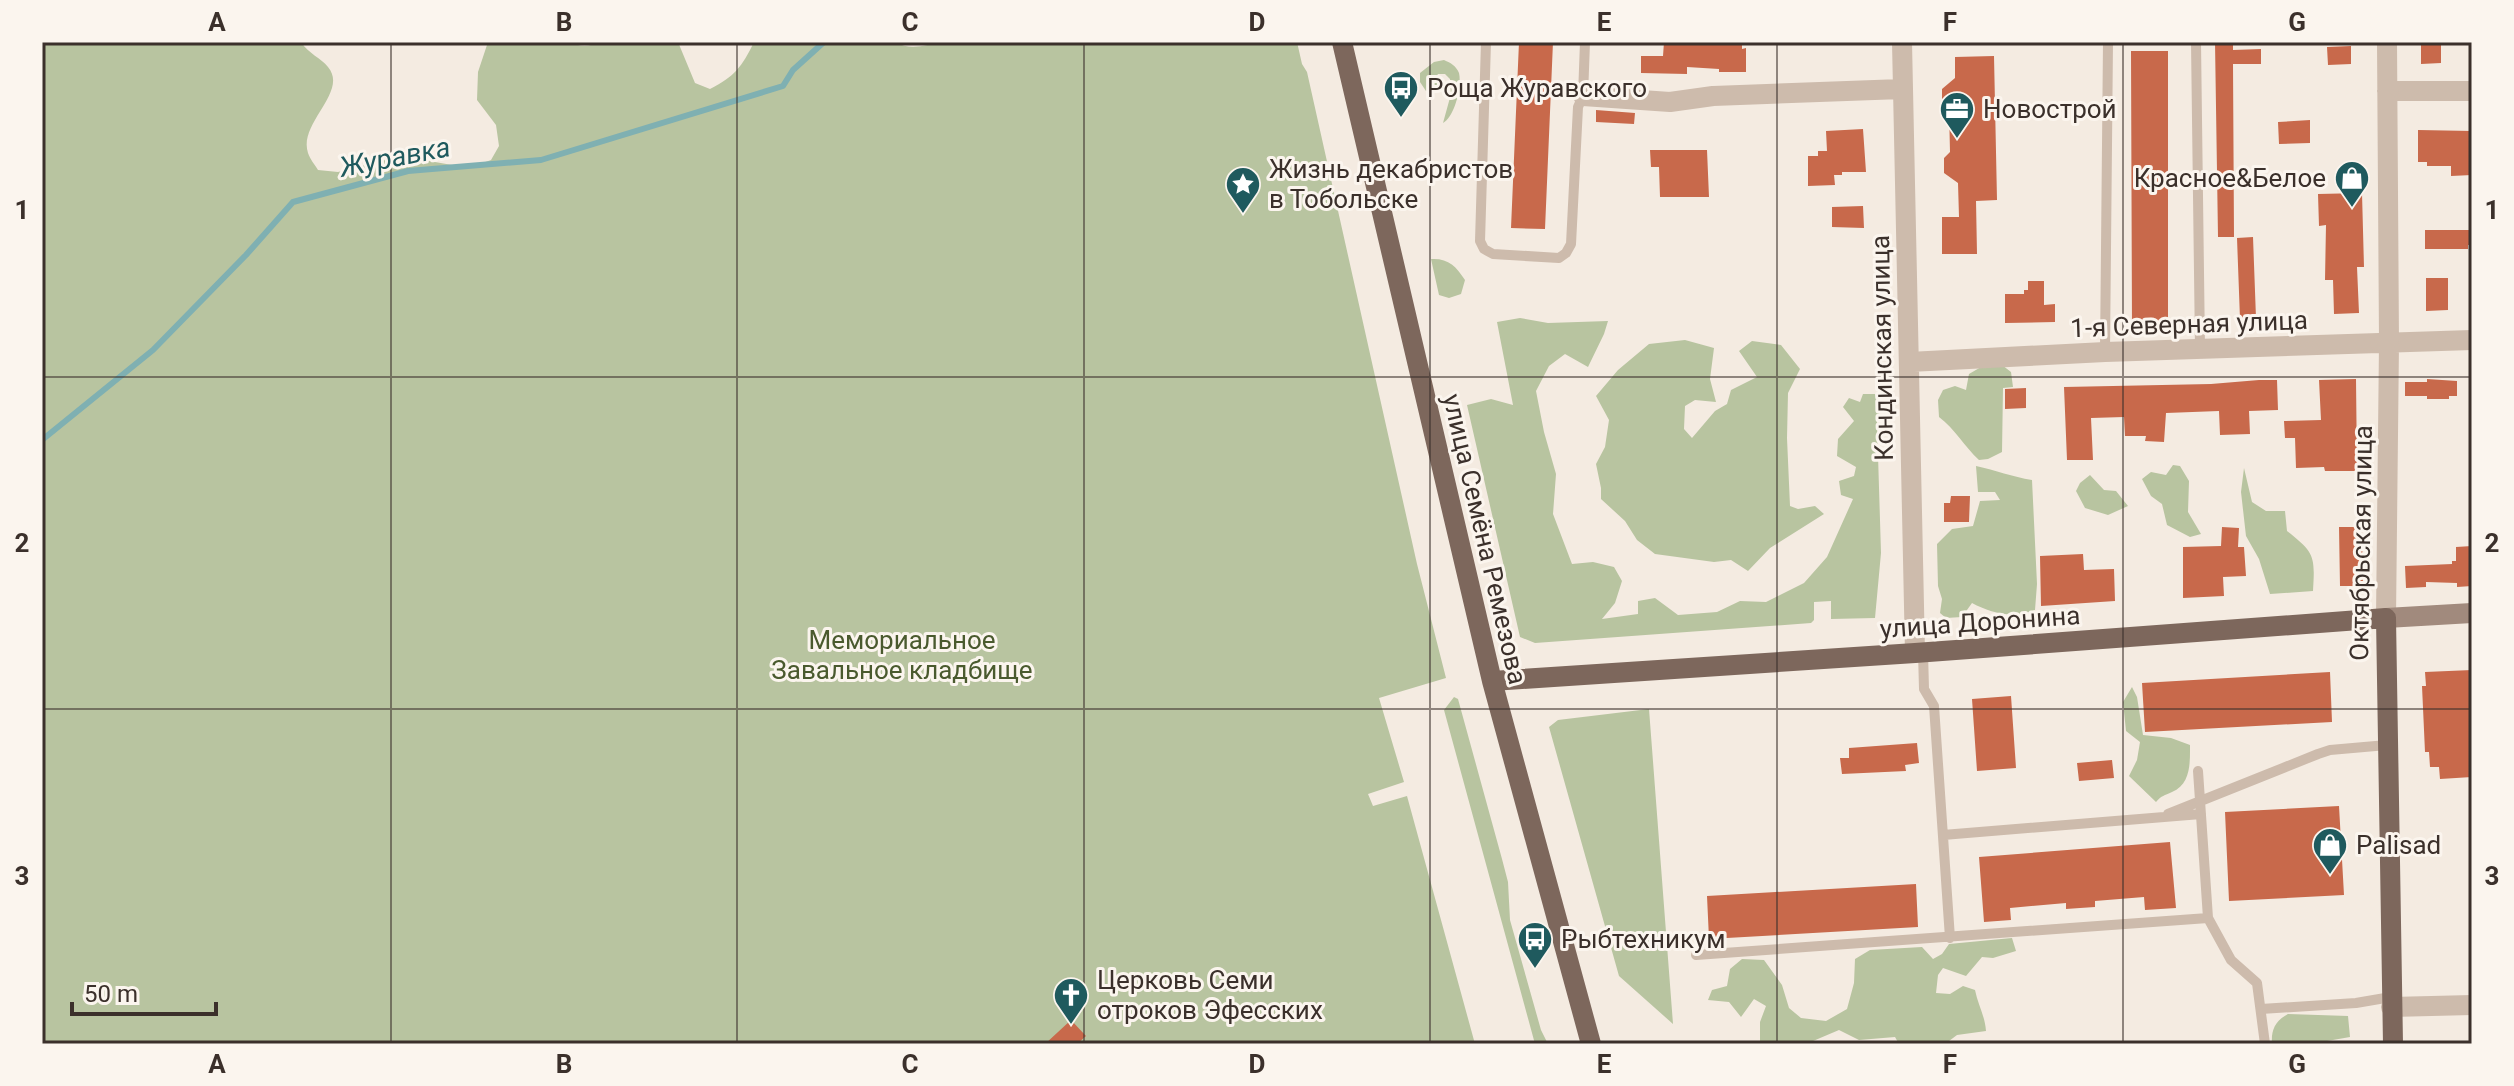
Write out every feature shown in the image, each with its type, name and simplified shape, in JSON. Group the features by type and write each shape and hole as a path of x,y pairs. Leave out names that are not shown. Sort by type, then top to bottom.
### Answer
{"main road":[{"name":"улица Семёна Ремезова","path":"1342,42 1492,681 1591,1044"},
{"name":"улица Доронина","path":"1492,681 2472,613"},
{"name":"Октябрьская улица","path":"2386,618 2393,1044"}],"street":[{"name":"Кондинская улица","path":"1902,42 1919,653"},
{"name":"Октябрьская улица","path":"2386,618 2389,343 2387,42"},
{"path":"1583,96 1670,102 1713,96 1902,89"},
{"path":"2387,91 2472,91"},
{"name":"1-я Северная улица","path":"1909,362 2472,340"},
{"path":"2391,1002 2472,1005"}],"lane":[{"path":"1486,42 1480,241 1484,249 1493,254 1559,258 1571,244 1578,107 1583,96 1585,42"},
{"path":"2105,352 2108,42"},
{"path":"2196,42 2200,349"},
{"path":"1919,653 1924,689 1934,706 1950,938"},
{"path":"2159,817 2330,750 2387,745"},
{"path":"2198,771 2208,918 2231,960 2257,983 2265,1044"},
{"path":"1943,835 2201,814"},
{"path":"1696,955 2208,918"},
{"path":"2261,1009 2391,1002"}],"green space":[{"name":"Мемориальное Завальное кладбище","path":"42,42 301,42 328,67 333,77 328,97 310,130 308,153 318,170 338,172 401,156 469,168 491,160 499,146 496,125 477,100 478,72 488,42 570,42 584,46 599,42 678,42 695,83 710,89 736,70 754,42 896,42 912,47 941,42 1297,42 1307,72 1417,564 1446,678 1379,698 1404,782 1368,794 1373,806 1407,796 1475,1044 42,1044"},
{"path":"1444,60 1456,68 1460,79 1454,108 1443,123 1451,94 1450,79 1445,74 1438,74 1433,81 1443,81 1442,87 1436,92 1426,91 1420,82 1420,73 1434,62"},
{"path":"1431,259 1447,262 1458,271 1465,280 1461,294 1449,298 1439,295"},
{"path":"1520,318 1548,323 1608,321 1588,367 1565,354 1549,366 1536,391 1556,474 1553,514 1572,564 1593,562 1614,567 1622,581 1615,603 1602,619 1638,614 1638,601 1655,598 1678,615 1717,612 1740,601 1766,602 1804,583 1827,557 1853,499 1841,495 1839,481 1854,476 1856,467 1837,456 1838,439 1854,421 1843,407 1849,398 1860,402 1863,394 1875,394 1881,407 1877,422 1881,553 1875,618 1831,619 1831,601 1814,602 1814,620 1811,623 1535,643 1520,637 1467,405 1491,399 1513,405 1497,322"},
{"path":"1685,340 1714,348 1710,379 1716,402 1695,400 1685,406 1684,429 1692,438 1715,411 1727,404 1731,390 1757,377 1739,351 1752,341 1781,345 1800,369 1788,393 1790,506 1798,509 1815,506 1824,514 1770,548 1748,571 1731,560 1714,562 1655,554 1637,540 1625,521 1601,499 1596,464 1605,447 1609,420 1596,396 1618,370 1649,344"},
{"path":"2002,365 2011,372 2013,387 2003,388 2002,452 1979,460 1939,417 1938,400 1943,390 1955,386 1966,390 1969,374 1981,367"},
{"path":"2173,465 2180,466 2189,481 2188,512 2201,534 2190,537 2167,525 2162,504 2151,496 2142,479 2151,472 2166,475"},
{"path":"1976,466 2032,480 2037,584 2035,610 2002,614 1972,603 1962,617 1946,618 1940,613 1942,599 1938,586 1937,544 1952,529 1973,526 1980,501 2000,500 1995,492 1978,492"},
{"path":"2244,468 2252,502 2266,511 2285,511 2287,531 2308,550 2314,570 2313,591 2270,594 2259,559 2246,536 2241,492"},
{"path":"2090,475 2104,490 2116,491 2128,506 2108,515 2085,508 2076,491"},
{"path":"2132,687 2137,697 2143,735 2171,738 2190,745 2188,772 2183,784 2156,802 2129,776 2137,760 2140,742 2126,731 2123,702"},
{"path":"1454,697 1458,699 1508,882 1510,920 1541,1030 1548,1044 1535,1044 1444,710"},
{"path":"1649,709 1673,1024 1619,976 1549,727 1558,720"},
{"path":"2012,938 2016,951 1993,958 1982,957 1966,976 1943,968 1938,975 1936,993 1950,994 1963,986 1975,990 1986,1031 1957,1035 1949,1044 1899,1044 1895,1037 1859,1040 1839,1030 1806,1044 1760,1044 1760,1022 1766,1006 1754,999 1741,1017 1729,1002 1708,1000 1712,990 1727,986 1730,969 1742,959 1764,960 1782,985 1789,1008 1801,1018 1826,1021 1847,1009 1854,983 1855,959 1870,950 1922,947 1933,959 1942,954 1949,944"},
{"path":"2288,1014 2348,1016 2350,1037 2310,1044 2272,1044 2275,1026"}],"building":[{"path":"1519,42 1553,42 1545,229 1511,228"},
{"path":"1664,42 1742,43 1742,49 1746,48 1746,72 1687,67 1687,74 1641,73 1641,56 1663,56"},
{"path":"2215,42 2233,42 2233,50 2261,49 2261,64 2233,64 2234,237 2218,237"},
{"path":"2421,43 2441,43 2441,63 2421,64"},
{"path":"2351,46 2351,64 2328,65 2327,47"},
{"path":"2131,51 2168,51 2168,329 2132,329"},
{"path":"1994,56 1997,200 1976,201 1977,254 1942,254 1942,217 1959,217 1958,183 1944,173 1944,158 1950,152 1949,109 1942,104 1942,89 1955,78 1955,57"},
{"path":"1596,110 1635,113 1634,124 1596,122"},
{"path":"2310,120 2310,143 2279,144 2278,122"},
{"path":"1863,129 1866,172 1842,172 1842,175 1834,175 1835,185 1808,186 1808,156 1818,156 1818,151 1827,151 1826,131"},
{"path":"2418,130 2472,131 2472,175 2451,176 2451,166 2427,166 2427,162 2418,162"},
{"path":"1650,150 1707,150 1709,197 1660,197 1659,167 1651,167"},
{"path":"2362,193 2364,267 2357,267 2359,313 2334,314 2333,280 2325,280 2326,225 2319,226 2318,194"},
{"path":"1863,206 1864,228 1832,227 1832,207"},
{"path":"2425,230 2472,230 2472,245 2468,245 2468,249 2425,249"},
{"path":"2253,237 2256,318 2240,319 2237,238"},
{"path":"2426,278 2448,278 2448,310 2426,311"},
{"path":"2028,281 2044,281 2044,305 2055,304 2055,322 2005,323 2005,294 2024,294 2024,290 2028,290"},
{"path":"2356,379 2357,471 2296,468 2295,438 2285,438 2284,421 2321,420 2319,380"},
{"path":"2427,379 2457,381 2457,396 2427,399 2427,396 2405,396 2405,382 2427,382"},
{"path":"2277,380 2278,410 2249,411 2250,434 2220,435 2219,411 2166,413 2164,442 2145,441 2146,436 2125,436 2124,417 2091,418 2093,460 2067,460 2064,387"},
{"path":"2026,388 2026,408 2005,409 2005,389"},
{"path":"1951,496 1970,496 1969,522 1944,522 1944,503 1950,503"},
{"path":"2222,527 2239,528 2238,547 2244,547 2246,576 2223,577 2224,596 2183,598 2183,547 2221,546"},
{"path":"2339,527 2362,527 2363,586 2340,586"},
{"path":"2472,546 2472,586 2426,582 2426,587 2406,588 2405,566 2452,564 2456,561 2456,547"},
{"path":"2083,554 2084,570 2114,569 2115,601 2041,606 2040,556"},
{"path":"2472,670 2472,777 2440,779 2439,767 2430,767 2429,752 2425,752 2422,686 2426,686 2425,672"},
{"path":"2330,672 2332,722 2145,732 2142,683"},
{"path":"2011,696 2016,768 1977,771 1972,699"},
{"path":"1917,743 1919,763 1905,765 1906,771 1842,774 1840,758 1849,758 1849,748"},
{"path":"2112,760 2114,778 2079,781 2077,763"},
{"path":"2339,806 2344,895 2229,901 2225,812"},
{"path":"2170,842 2176,908 2145,910 2144,897 2095,901 2095,907 2066,909 2066,903 2010,908 2011,920 1984,922 1979,857"},
{"path":"1916,884 1918,927 1709,939 1707,896"},
{"name":"Церковь Семи отроков Эфесских","path":"1071,1020 1086,1036 1077,1044 1045,1044"}],"waterway":[{"name":"Журавка","path":"42,440 153,350 293,202 408,171 541,160 783,86 793,70 824,42"}],"place":[{"name":"Роща Журавского","path":"1401,119"},
{"name":"Новострой","path":"1957,140"},
{"name":"Красное&Белое","path":"2352,209"},
{"name":"Жизнь декабристов в Тобольске","path":"1243,215"},
{"name":"Palisad","path":"2330,876"},
{"name":"Рыбтехникум","path":"1535,970"},
{"name":"Церковь Семи отроков Эфесских","path":"1071,1026"}]}
